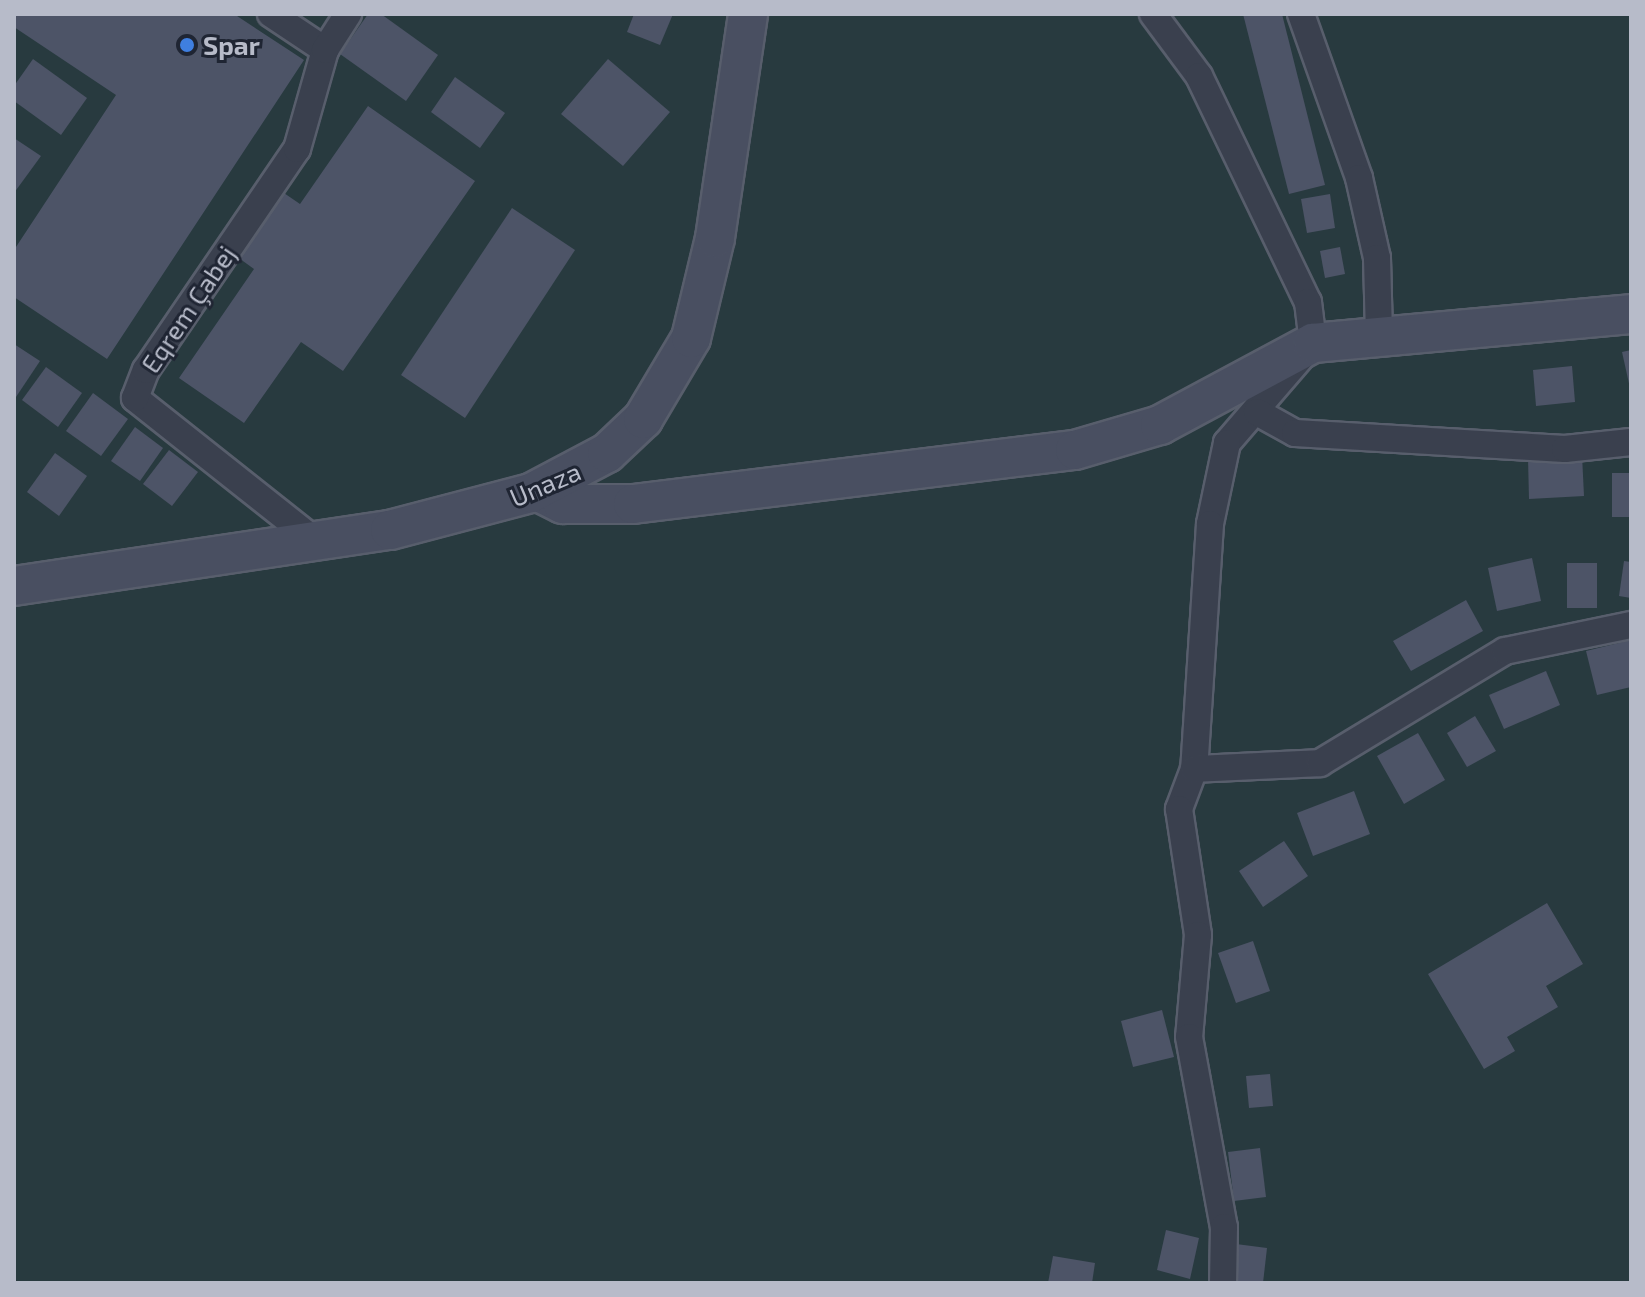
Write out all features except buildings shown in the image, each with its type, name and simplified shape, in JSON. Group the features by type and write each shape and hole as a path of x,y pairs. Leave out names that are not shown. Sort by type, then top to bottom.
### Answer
{"street":[{"path":"271,14 325,50"},
{"name":"Eqrem Çabej","path":"319,544 135,398 146,370 297,149 325,50 348,14"},
{"name":"Unaza","path":"14,586 319,544 537,491 607,453 643,419 691,338 715,238 748,14"},
{"path":"1153,14 1199,76 1308,302 1313,343 1257,412 1227,443 1210,524 1194,769 1179,809 1198,935 1189,1037 1224,1227 1223,1283"},
{"path":"1301,14 1359,178 1377,258 1379,337"},
{"path":"537,491 563,504 633,504 1075,450 1160,425 1313,343 1631,314"},
{"path":"1257,412 1295,433 1565,449 1631,442"},
{"path":"1194,769 1320,763 1505,651 1631,625"}],"shaded area":[{"path":"14,14 1631,14 1631,1283 14,1283"}],"place":[{"name":"Spar","path":"187,45"}]}
